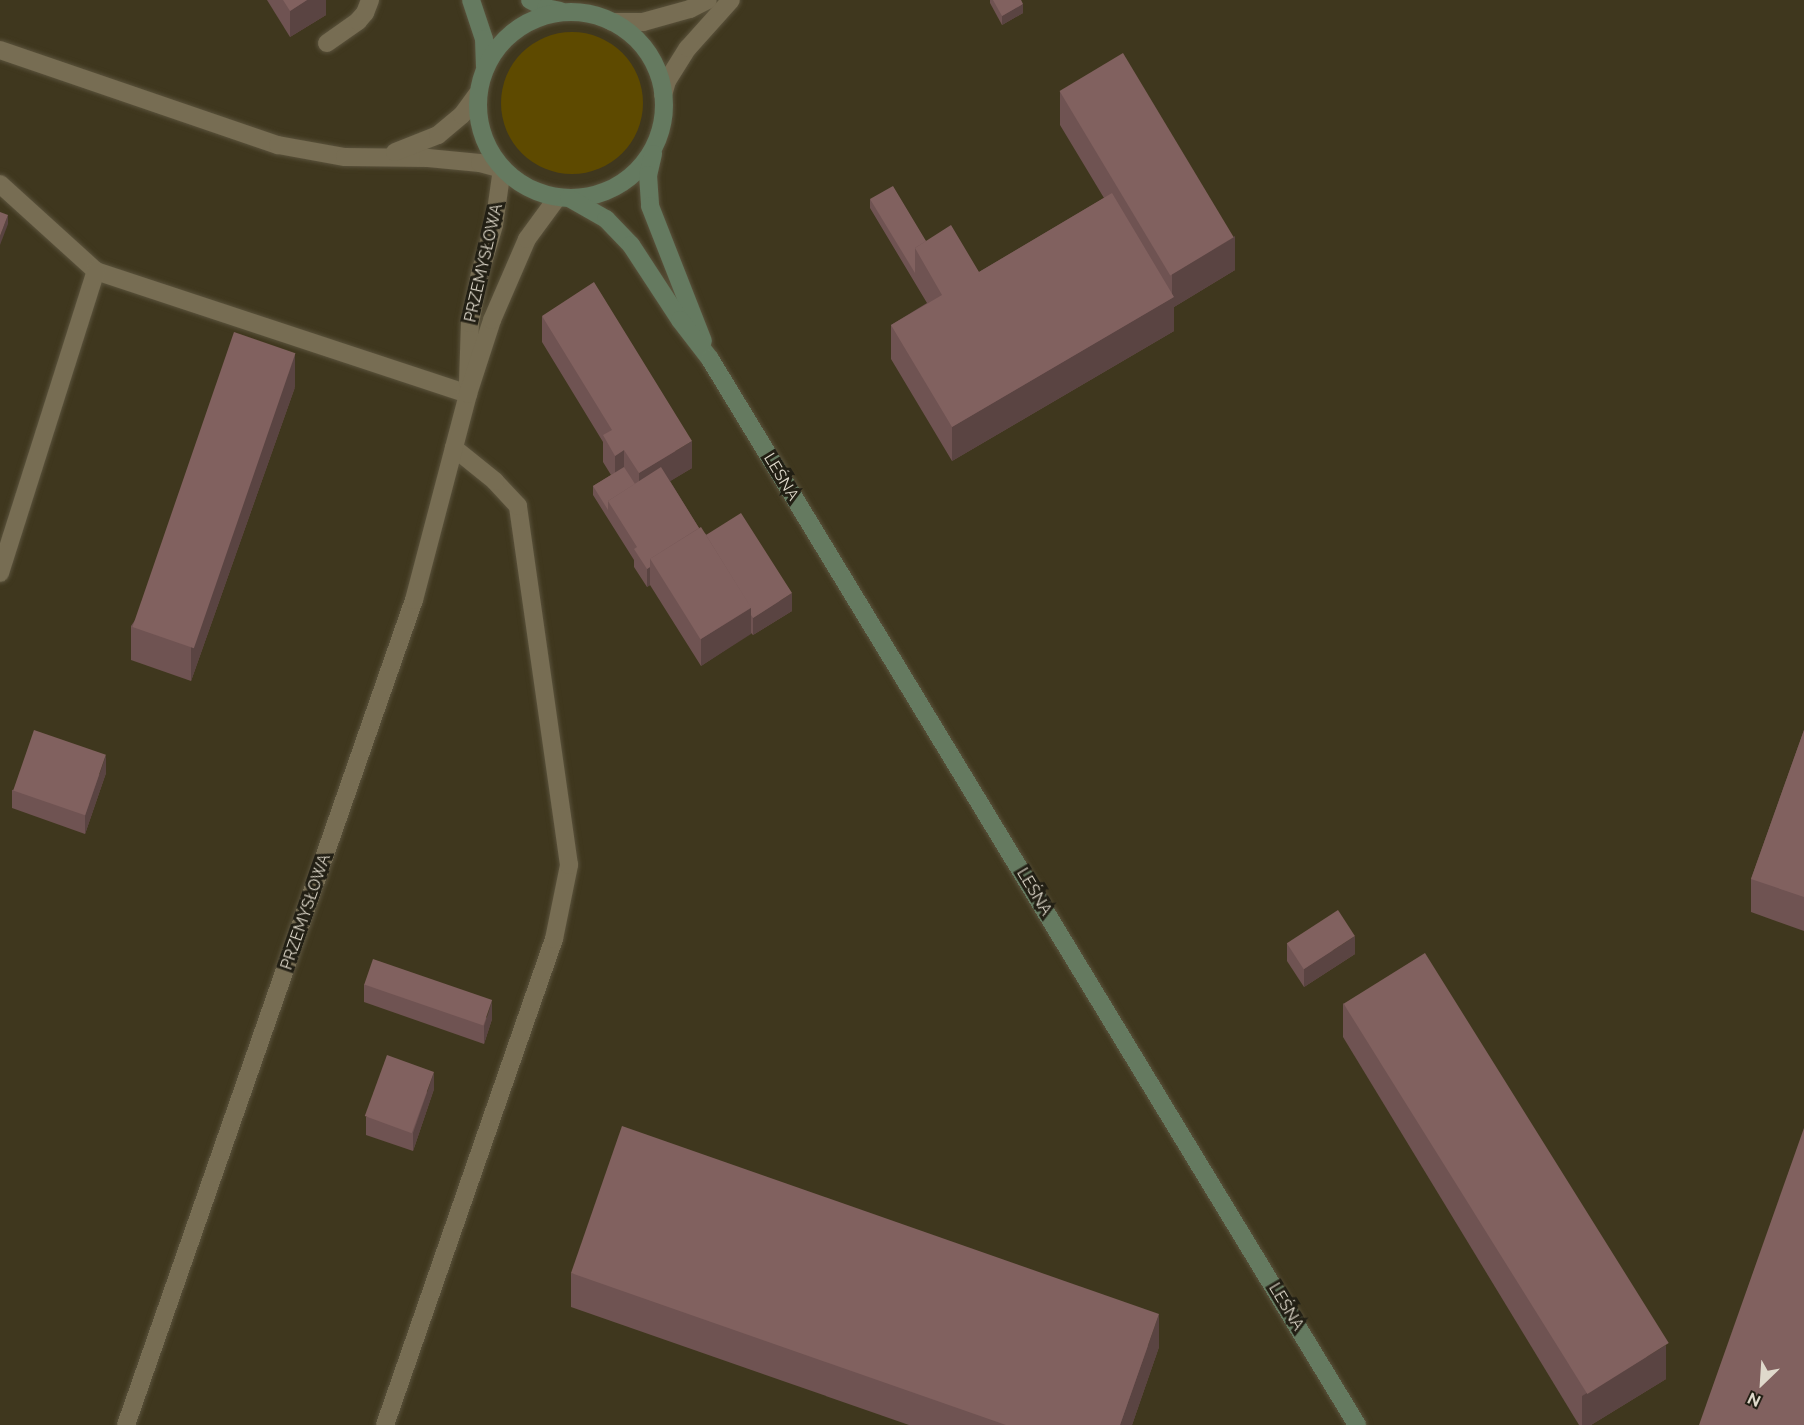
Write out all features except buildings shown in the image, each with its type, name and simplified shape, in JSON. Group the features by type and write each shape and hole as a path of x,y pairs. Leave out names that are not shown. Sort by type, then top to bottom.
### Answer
{"street":[{"path":"327,43 358,21 370,0"},
{"path":"471,0 484,39 485,66"},
{"path":"530,0 546,8 565,12"},
{"path":"612,22 643,22 690,9 708,0"},
{"path":"663,95 658,73 647,52 632,34 612,22 581,12 565,12 540,17 517,28 498,45 485,66 477,94 478,121 484,138 502,169 527,188 563,198 590,197 609,190 627,180 654,148 660,131 663,95 667,81 688,48 731,0"},
{"path":"0,50 278,145 345,157 454,160 502,169"},
{"path":"376,157 411,147 438,135 462,115 477,94"},
{"name":"LEŚNA","path":"654,148 648,175 650,206 710,359"},
{"name":"PRZEMYSŁOWA","path":"468,394 467,351 470,323 480,273 494,225 502,169"},
{"path":"0,183 96,271 468,394"},
{"name":"PRZEMYSŁOWA","path":"126,1425 414,600 468,394 492,320 512,270 534,226 563,198"},
{"name":"LEŚNA","path":"563,198 582,203 606,219 631,245 680,320 710,359 1357,1425"},
{"path":"0,573 96,271"},
{"path":"385,1425 554,939 568,865 518,506 495,481 454,448"}],"shaded area":[{"path":"572,32 599,37 623,52 638,76 643,103 638,130 623,154 599,169 572,174 545,169 521,154 506,130 501,103 506,76 521,52 545,37"}]}
